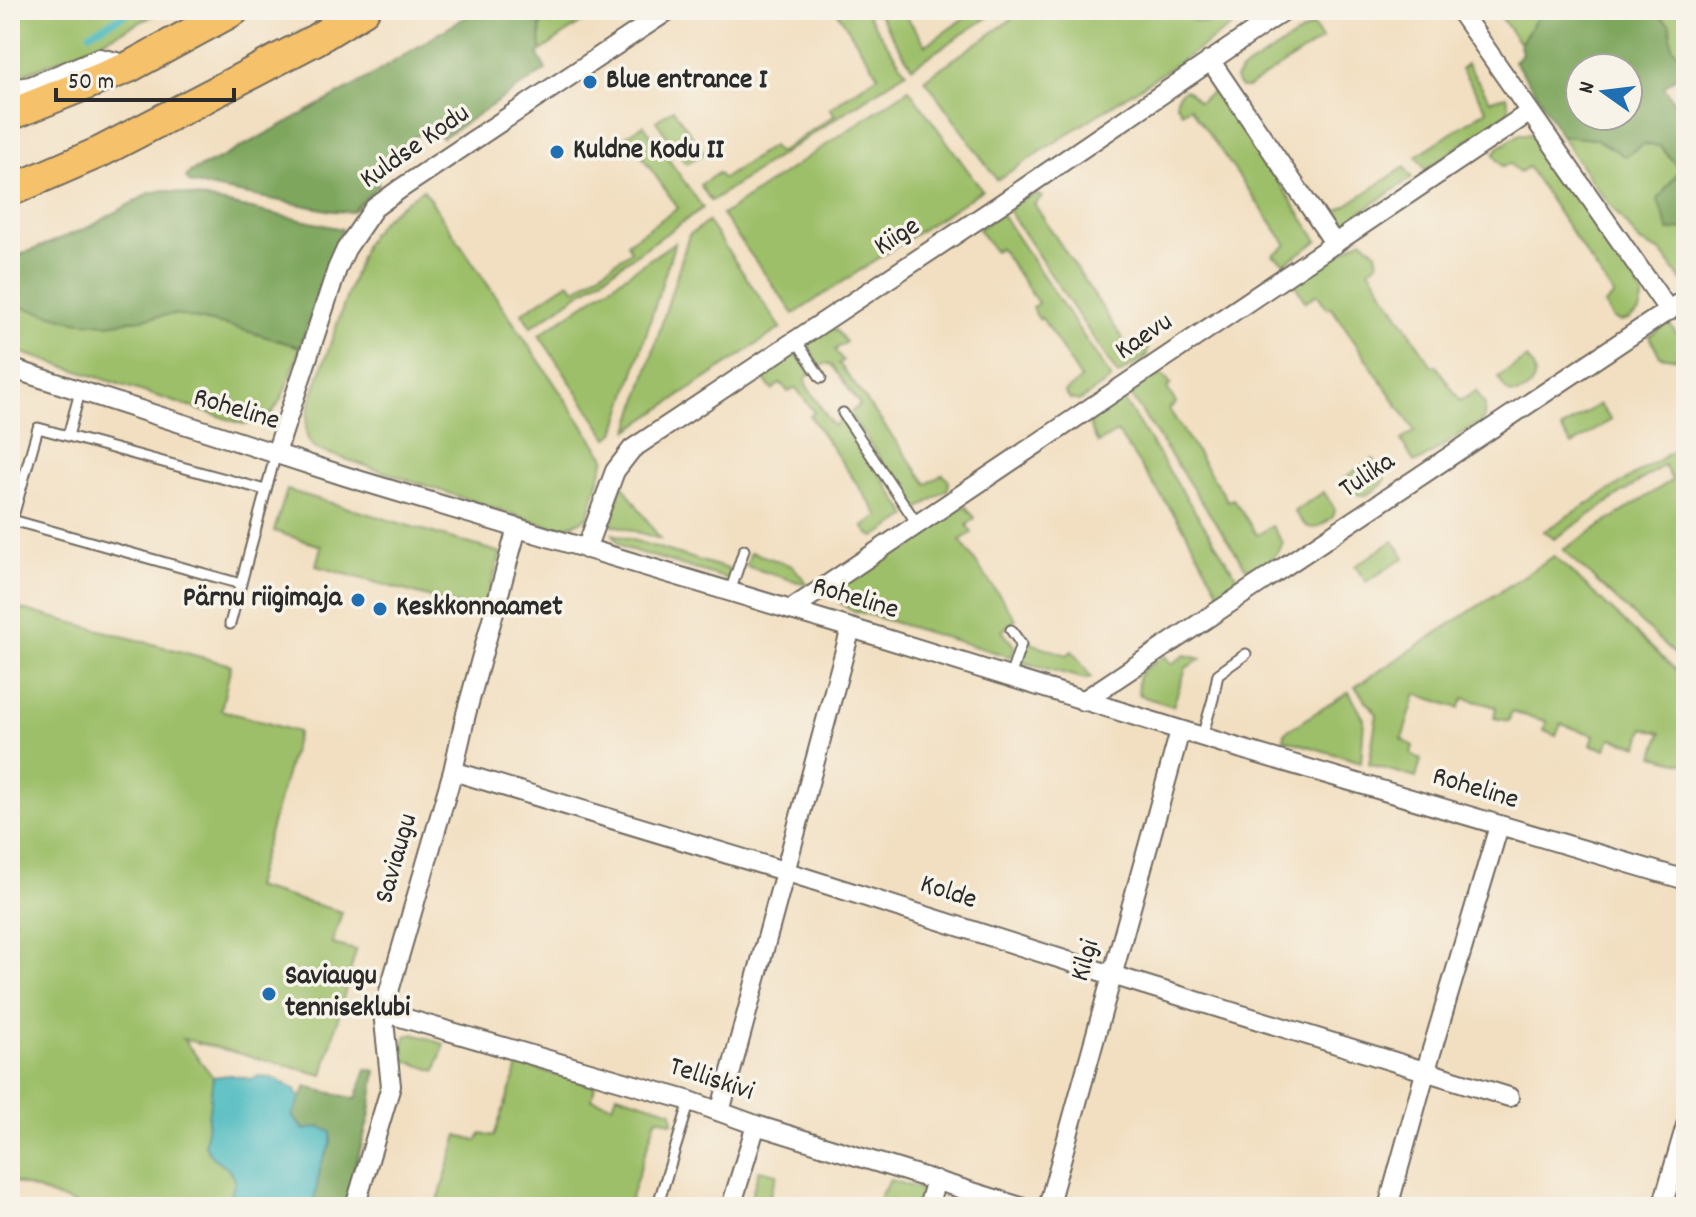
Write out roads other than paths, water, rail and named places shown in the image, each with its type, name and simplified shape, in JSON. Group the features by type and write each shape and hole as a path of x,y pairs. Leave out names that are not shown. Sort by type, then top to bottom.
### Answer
{"highway":[{"path":"10,115 129,67 234,10"},
{"path":"10,191 100,152 315,40 364,10"}],"street":[{"name":"Kuldse Kodu","path":"276,453 337,269 346,249 374,208 669,10"},
{"name":"Kiige","path":"586,549 615,471 632,449 1001,204 1285,10"},
{"path":"1459,10 1530,112 1677,306"},
{"path":"10,91 31,88 99,60 129,67"},
{"path":"1210,60 1335,244"},
{"name":"Kaevu","path":"790,610 1530,112"},
{"name":"Tulika","path":"1083,701 1677,306"},
{"name":"Roheline","path":"10,368 348,477 851,628 1180,731 1686,880"},
{"name":"Saviaugu","path":"355,1207 391,1086 383,1012 453,771 517,528"},
{"path":"720,1112 851,628"},
{"name":"Kilgi","path":"1048,1207 1180,731"},
{"name":"Kolde","path":"453,771 1509,1097"},
{"path":"1388,1207 1499,826"},
{"name":"Telliskivi","path":"383,1012 690,1101 756,1125 1021,1207"},
{"path":"731,1207 756,1125"},
{"path":"1662,1207 1686,1125"},
{"path":"928,1207 936,1180"}],"lane":[{"path":"795,339 821,378"},
{"path":"68,436 80,392"},
{"path":"843,413 918,525"},
{"path":"241,584 12,520 38,428 265,490"},
{"path":"230,624 276,453"},
{"path":"730,592 744,550"},
{"path":"1010,678 1021,644 1011,630"},
{"path":"1202,737 1218,674 1246,654"},
{"path":"657,1207 690,1101"}],"water":[{"path":"230,1075 251,1079 259,1076 274,1078 295,1090 300,1100 292,1116 304,1130 321,1127 331,1132 331,1144 321,1164 313,1207 228,1207 235,1180 227,1167 212,1157 205,1145 213,1077"}],"waterway":[{"path":"90,33 134,10"}],"place":[{"name":"Blue entrance I","path":"590,82"},
{"name":"Kuldne Kodu II","path":"557,152"},
{"name":"Pärnu riigimaja","path":"358,600"},
{"name":"Keskkonnaamet","path":"380,609"},
{"name":"Saviaugu tenniseklubi","path":"269,994"}]}
